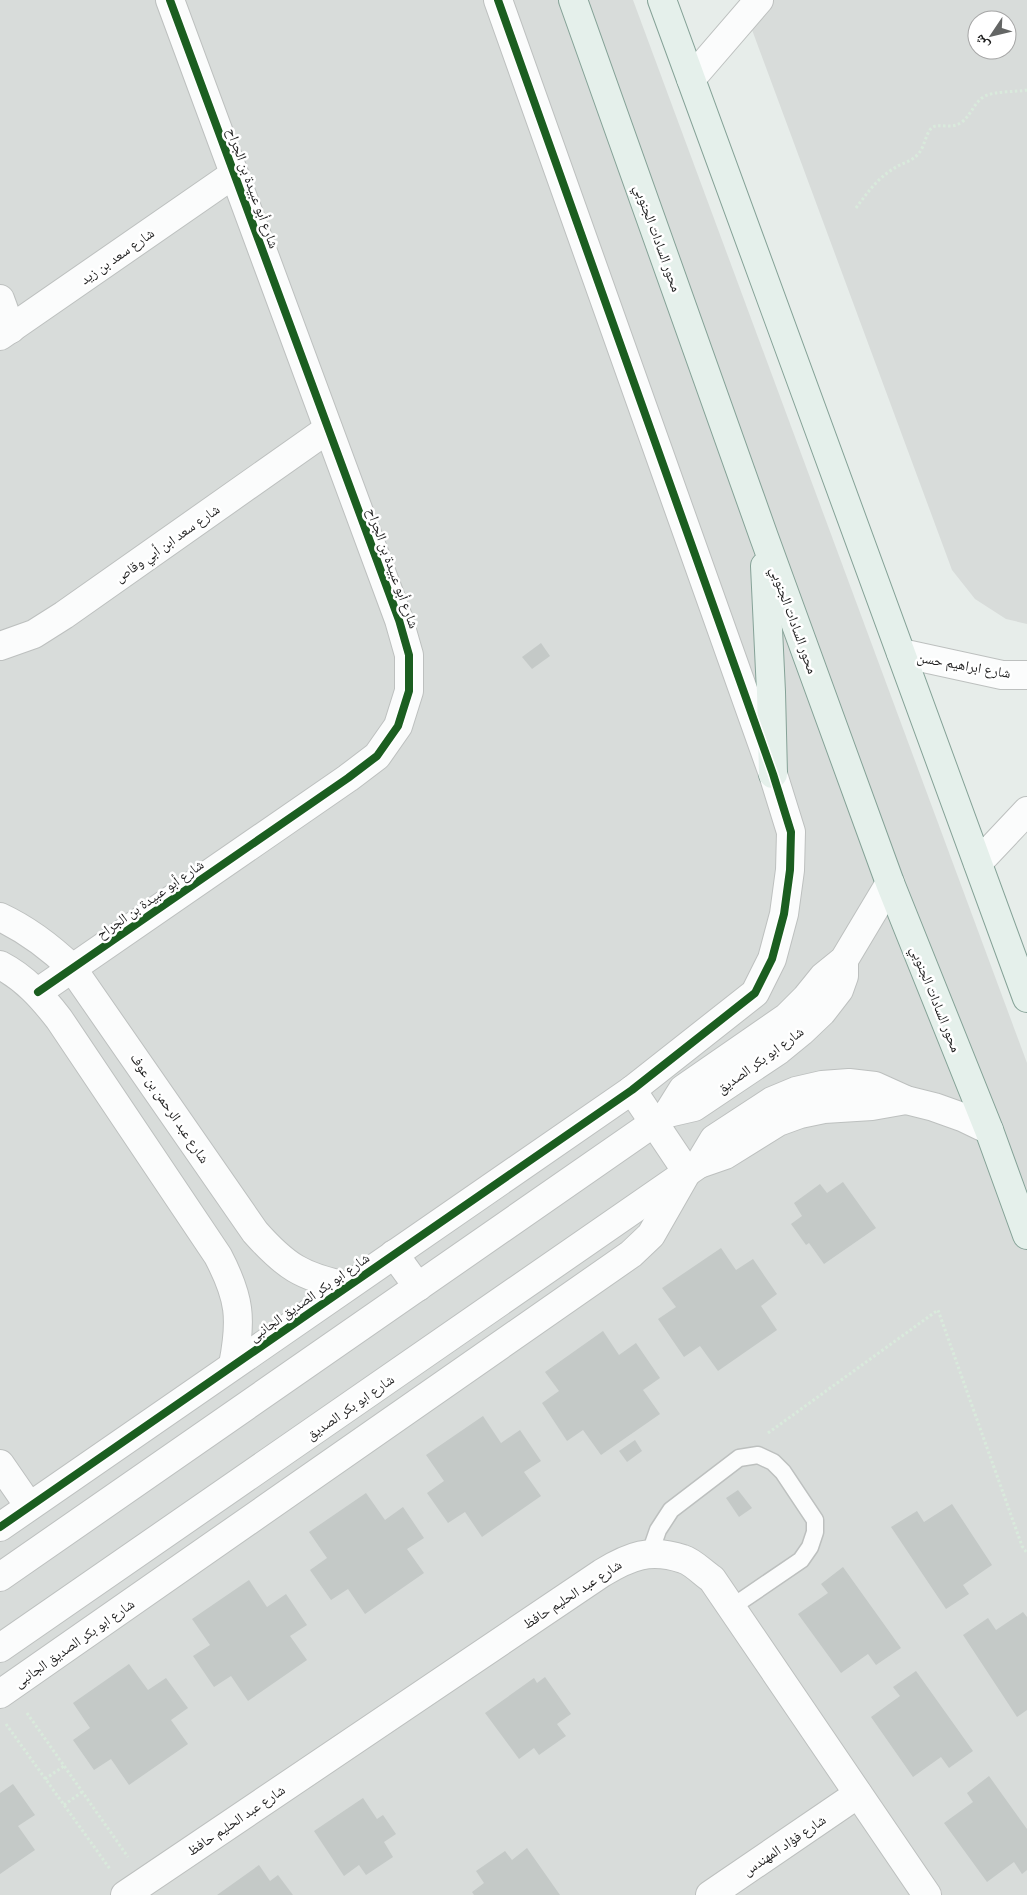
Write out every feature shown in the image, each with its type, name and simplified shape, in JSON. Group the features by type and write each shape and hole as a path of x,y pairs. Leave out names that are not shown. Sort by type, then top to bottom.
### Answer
{"main road":[{"name":"محور السادات الجنوبي","path":"573,0 890,884 989,1130 1027,1235"},
{"path":"662,0 1027,998"},
{"path":"764,537 773,774"}],"street":[{"name":"شارع أبو عبيدة بن الجراح","path":"38,992 377,756 398,726 409,691 409,655 399,620 170,0"},
{"name":"شارع ابو بكر الصديق الجانبى","path":"0,1526 632,1090 755,993 772,960 785,905 790,870 791,832 773,774 498,0"},
{"path":"691,79 759,0"},
{"name":"شارع سعد بن زيد","path":"6,333 234,174"},
{"path":"0,299 6,333"},
{"name":"شارع سعد ابن أبي وقاص","path":"0,646 34,634 328,429"},
{"name":"شارع ابراهيم حسن","path":"901,653 1002,674 1027,675"},
{"path":"978,863 1027,811"},
{"name":"شارع ابو بكر الصديق","path":"0,1577 661,1118 694,1107 779,1050 822,1012 839,990 844,976 844,960 890,884"},
{"name":"شارع عبد الرحمن بن عوف","path":"0,917 21,927 48,945 72,968 255,1232 273,1253 295,1269 320,1281 346,1286"},
{"path":"0,965 12,971 38,992 59,1019 218,1256 231,1281 238,1309 238,1337 233,1365"},
{"path":"632,1090 661,1118 693,1168"},
{"name":"شارع ابو بكر الصديق","path":"0,1648 693,1168 725,1155 778,1122 800,1114 824,1109 872,1106 906,1100 962,1117 989,1130"},
{"name":"شارع ابو بكر الصديق الجانبى","path":"5,1691 631,1254 652,1235 693,1168"},
{"path":"394,1254 418,1287"},
{"path":"0,1464 29,1506"},
{"name":"شارع عبد الحليم حافظ","path":"131,1891 602,1573 624,1559 650,1553 684,1559 712,1579 927,1895"},
{"name":"شارع فؤاد المهندس","path":"710,1895 858,1794"}],"lane":[{"path":"650,1553 658,1530 671,1510 739,1458 758,1455 773,1462 783,1472 815,1520 815,1532 810,1547 800,1560 732,1607"}],"path":[{"path":"856,208 872,186 893,168 907,163 919,153 927,141 927,134 931,128 954,126 962,122 975,103 986,95 1027,90"},
{"path":"758,1455 761,1443 777,1425 938,1310 1022,1546 1027,1553"},
{"path":"5,1691 82,1792 131,1891"},
{"path":"6,1723 64,1805 131,1891"},
{"path":"45,1779 64,1766"},
{"path":"64,1805 82,1792"}],"shaded area":[{"path":"0,0 633,0 1027,1063 1027,1895 0,1895"},
{"path":"741,0 1027,0 1027,624 1006,619 975,599 952,570"}],"building":[{"path":"541,643 550,656 532,669 522,657"},
{"path":"843,1182 876,1228 824,1264 809,1243 806,1245 791,1224 802,1216 794,1203 820,1184 827,1193"},
{"path":"721,1248 736,1270 753,1259 777,1294 761,1306 777,1330 718,1371 700,1346 684,1357 658,1319 676,1307 662,1288"},
{"path":"603,1331 619,1355 636,1343 660,1378 643,1390 660,1414 601,1455 583,1430 567,1441 542,1403 559,1391 545,1372"},
{"path":"483,1416 501,1443 520,1430 541,1461 524,1472 541,1496 482,1537 465,1512 448,1523 427,1493 444,1481 426,1455"},
{"path":"635,1440 642,1451 627,1462 619,1451"},
{"path":"738,1490 752,1508 739,1517 726,1498"},
{"path":"366,1493 385,1520 403,1507 424,1538 407,1549 424,1573 365,1614 348,1589 331,1600 310,1570 327,1558 309,1532"},
{"path":"952,1504 992,1565 963,1585 969,1594 946,1609 891,1527 917,1511 924,1522"},
{"path":"843,1567 901,1648 876,1665 868,1654 841,1673 798,1614 828,1593 821,1584"},
{"path":"249,1580 267,1607 286,1594 307,1625 290,1636 307,1660 248,1701 231,1676 214,1687 193,1656 210,1645 192,1619"},
{"path":"1023,1612 1027,1617 1027,1710 1017,1717 963,1635 988,1618 996,1630"},
{"path":"129,1664 148,1690 166,1678 188,1708 171,1720 188,1744 129,1785 111,1759 94,1770 73,1740 90,1728 73,1703"},
{"path":"916,1671 973,1751 949,1768 941,1757 913,1777 871,1717 900,1696 893,1687"},
{"path":"545,1677 571,1714 557,1724 566,1736 539,1755 534,1748 519,1759 485,1713 534,1678 537,1683"},
{"path":"989,1776 1027,1829 1027,1870 1022,1874 1014,1862 987,1882 944,1823 973,1802 967,1793"},
{"path":"13,1784 35,1815 18,1826 35,1850 0,1874 0,1793"},
{"path":"363,1798 377,1819 383,1815 396,1834 384,1842 393,1857 366,1875 359,1865 344,1876 314,1831"},
{"path":"527,1848 560,1895 474,1895 472,1892 484,1883 476,1871 505,1851 512,1860"},
{"path":"259,1865 270,1881 278,1875 293,1895 217,1895"}],"cycle path":[{"path":"38,992 377,756 398,726 409,691 409,655 399,620 170,0"},
{"path":"0,1527 632,1090 755,993 772,959 784,914 790,870 791,832 773,774 498,0"}]}
